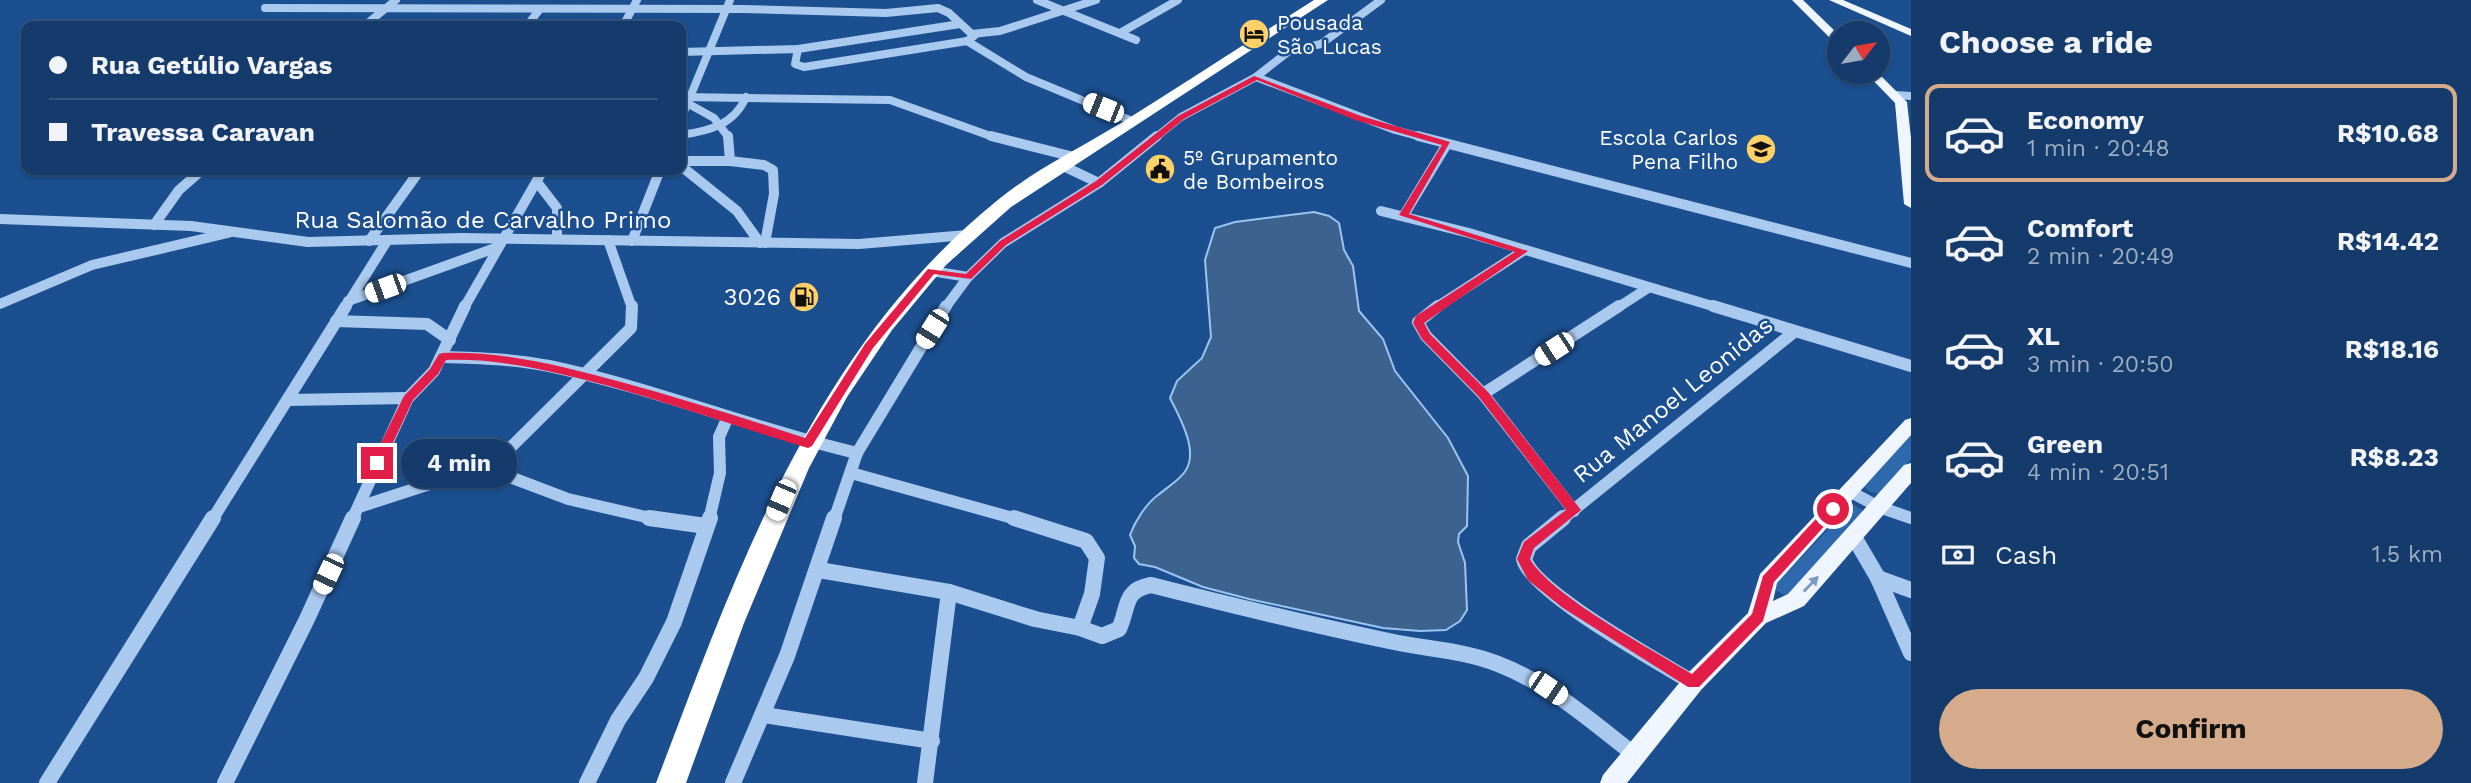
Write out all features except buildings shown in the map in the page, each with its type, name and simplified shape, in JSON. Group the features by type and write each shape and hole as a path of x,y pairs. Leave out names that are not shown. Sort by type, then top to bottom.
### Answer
{"highway":[{"path":"671,783 757,556 808,443 868,346 932,271 967,235 1004,204 1067,161 1322,0"}],"main road":[{"path":"1797,0 1827,29"},
{"path":"1810,0 1832,21"},
{"path":"1834,0 1911,33"},
{"path":"1890,79 1911,96"},
{"path":"1888,84 1902,107 1911,204"},
{"path":"1758,617 1768,580 1911,424"},
{"path":"1612,783 1693,683 1758,617 1796,600 1911,470"}],"street":[{"path":"370,21 396,0"},
{"path":"505,10 517,0"},
{"path":"626,21 638,0"},
{"path":"686,99 730,0"},
{"path":"890,0 904,11"},
{"path":"1037,0 1136,40"},
{"path":"798,49 794,64 804,67 997,33 1029,22 1070,13 1096,0"},
{"path":"1119,33 1178,0"},
{"path":"733,783 764,715 819,570 858,453 943,311 968,277 1003,243 1099,183 1181,117 1256,78 1286,52 1321,44 1381,0"},
{"path":"265,8 725,9 886,13 942,9 960,24 987,57 1016,74 1132,121"},
{"path":"531,21 539,10"},
{"path":"886,13 889,35"},
{"path":"686,52 798,49 960,24"},
{"path":"1256,78 1358,118 1447,144 1911,263"},
{"path":"1895,95 1911,96"},
{"path":"686,99 746,97 895,100 1004,141 1067,161 1099,183"},
{"path":"686,134 722,125 739,115 746,97"},
{"path":"686,99 708,112 722,125 732,143 730,161"},
{"path":"1404,215 1447,144"},
{"path":"686,161 764,164 773,170 774,194 762,243"},
{"path":"686,170 743,219 762,243"},
{"path":"154,225 179,190 196,175"},
{"path":"369,241 416,175"},
{"path":"225,783 359,507 408,398 434,371 443,357 473,290 540,175"},
{"path":"632,241 658,175"},
{"path":"537,182 559,208 561,215 557,239"},
{"path":"1381,211 1404,215 1911,366"},
{"name":"Rua Salomão de Carvalho Primo","path":"0,219 154,225 308,242 502,243 557,239 880,243 967,235"},
{"path":"0,304 92,265 232,232"},
{"path":"359,507 439,481 489,469 634,323 633,308 608,240"},
{"path":"47,783 387,241"},
{"path":"348,302 502,243"},
{"path":"1523,251 1420,318 1418,323 1426,336 1483,394 1574,510"},
{"path":"932,271 968,277"},
{"path":"1483,394 1648,288"},
{"path":"336,321 427,324 450,340"},
{"name":"Rua Manoel Leonidas","path":"1693,683 1568,604 1533,576 1524,559 1529,545 1794,332"},
{"path":"443,357 482,355 532,363 687,404 808,443 858,453"},
{"path":"289,400 408,398"},
{"path":"587,783 618,720 646,678 674,622 719,488 719,437 727,419"},
{"path":"489,469 580,502 666,523 706,526"},
{"path":"851,473 1066,533 1086,541 1095,551 1097,564 1092,594 1080,628"},
{"path":"1849,491 1879,507 1911,518"},
{"path":"1854,537 1878,578 1911,653"},
{"path":"819,570 949,592 1035,620 1080,628 1102,636 1119,629 1130,594 1151,585 1370,637 1461,653 1498,664 1548,688 1635,755"},
{"path":"1878,578 1911,590"},
{"path":"925,783 949,592"},
{"path":"764,715 932,741"}],"shaded area":[{"path":"1314,212 1329,216 1339,223 1344,250 1353,266 1359,311 1383,339 1395,371 1448,438 1468,476 1467,526 1459,534 1458,542 1465,563 1467,610 1460,621 1446,630 1383,628 1249,599 1203,587 1155,567 1139,564 1134,558 1135,546 1130,535 1138,519 1154,499 1182,475 1189,462 1188,438 1170,398 1177,381 1202,358 1211,337 1205,260 1215,228 1235,222"},
{"path":"1911,433 1911,459 1880,494 1870,492 1864,487"},
{"path":"1852,504 1863,510 1861,515 1790,598 1773,589 1776,584"}],"place":[{"name":"Pousada São Lucas","path":"1254,34"},
{"name":"Escola Carlos Pena Filho","path":"1761,149"},
{"name":"5º Grupamento de Bombeiros","path":"1160,169"},
{"name":"3026","path":"804,297"}],"route":[{"path":"377,463 408,398 434,371 443,357 482,355 532,363 653,394 808,443 868,346 932,271 968,277 1003,243 1099,183 1181,117 1256,78 1358,118 1447,144 1404,215 1523,251 1420,318 1418,323 1426,336 1483,394 1574,510 1529,545 1524,559 1533,576 1568,604 1693,683 1758,617 1768,580 1833,509"}]}
